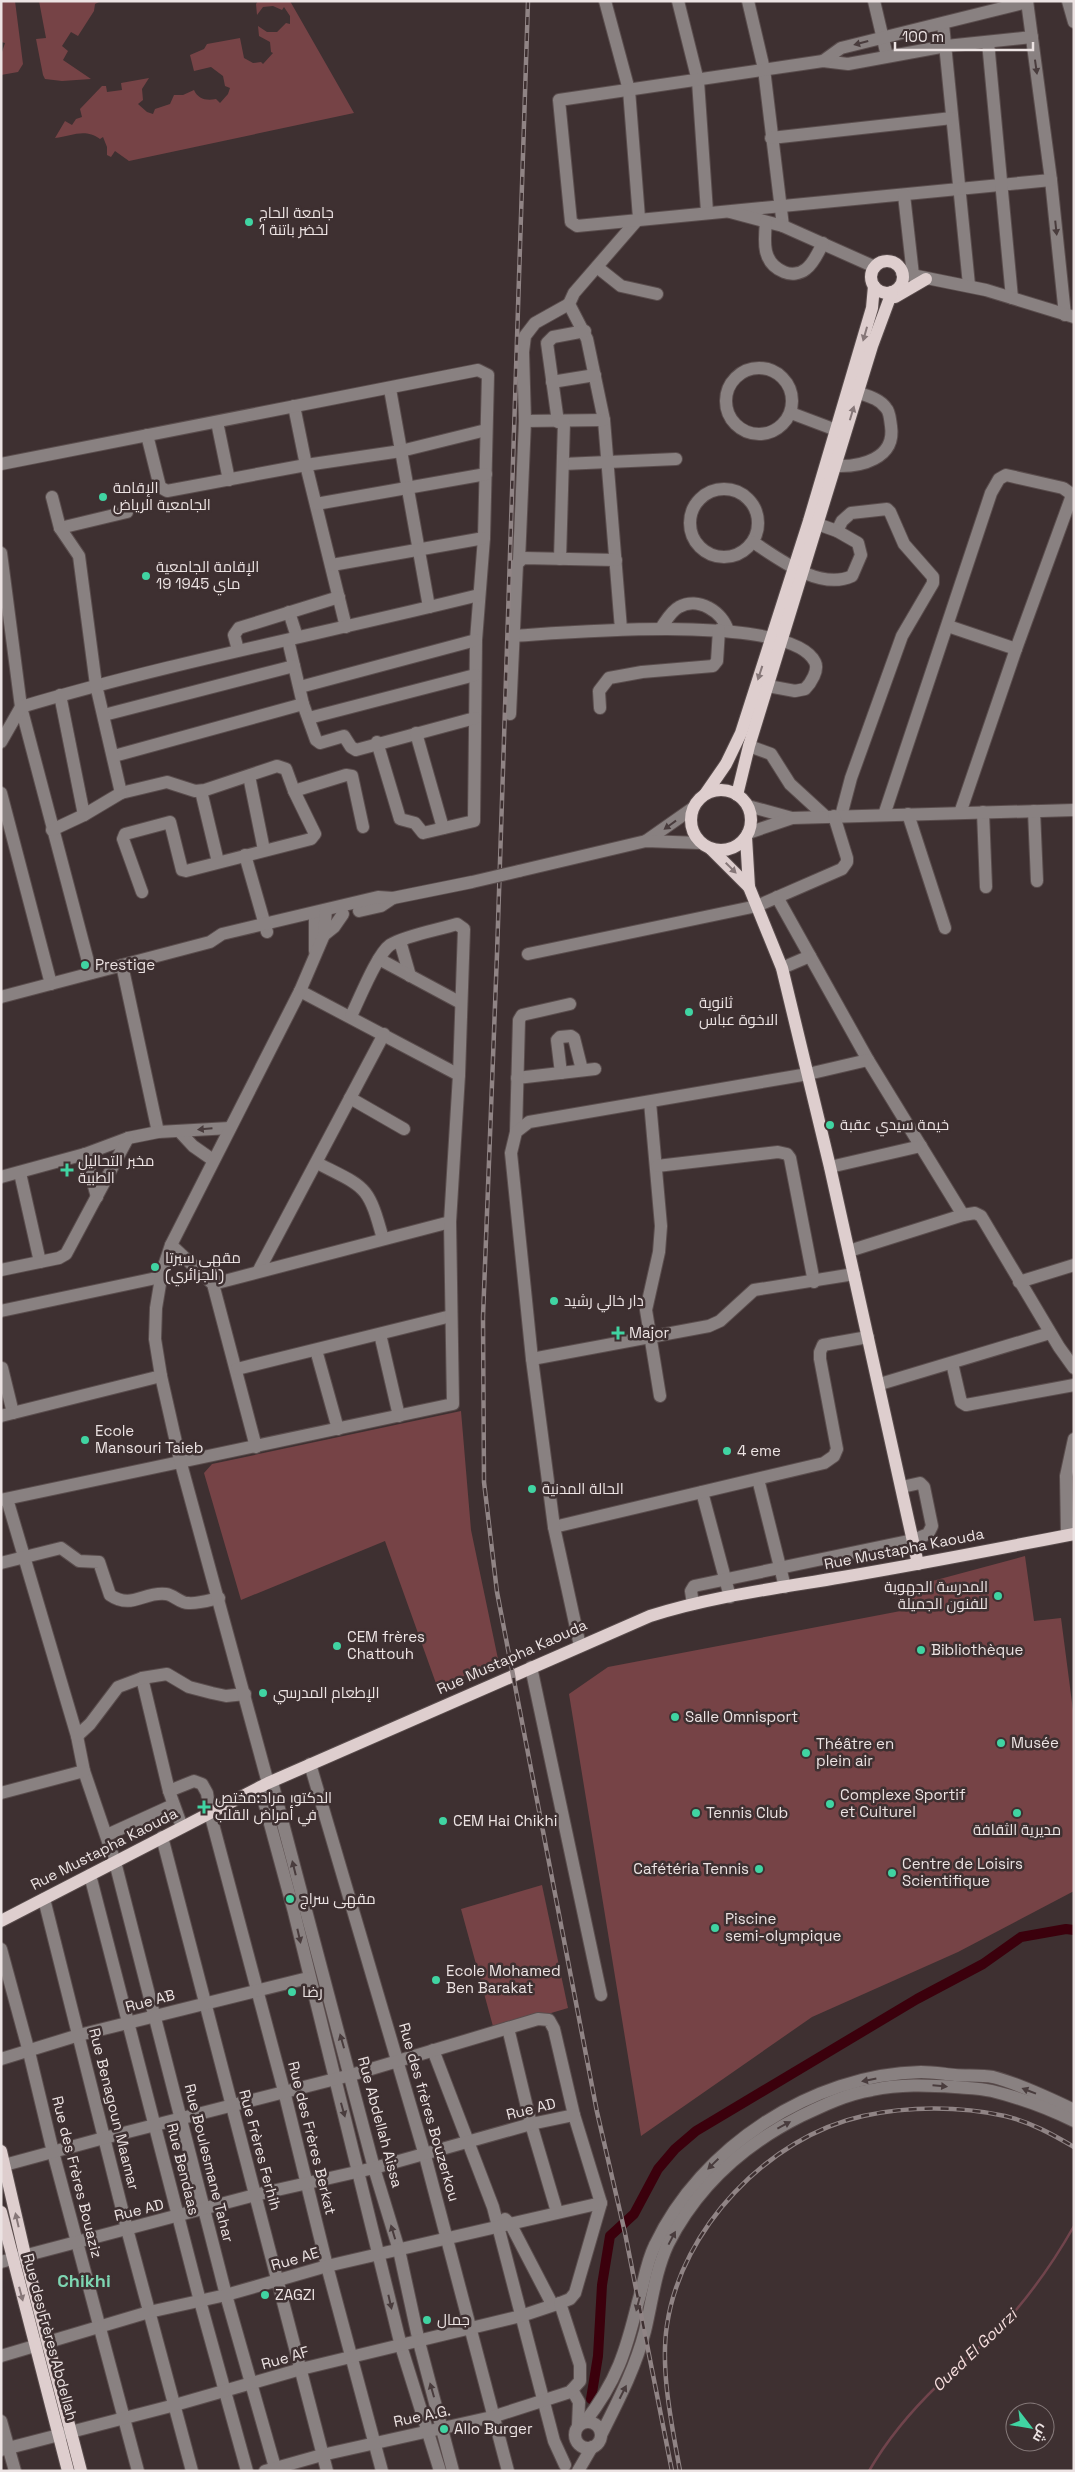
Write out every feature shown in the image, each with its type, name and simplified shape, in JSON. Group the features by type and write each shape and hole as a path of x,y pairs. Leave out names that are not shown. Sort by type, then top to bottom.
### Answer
{"main road":[{"path":"749,887 693,833 690,820 693,808 720,774 736,744 776,641 841,432 872,308 874,286 871,279 875,267 888,261 897,265 908,274 889,298 859,392 841,432 836,466 814,523"},
{"path":"889,298 926,279"},
{"path":"874,286 889,298"},
{"path":"737,795 749,746 768,686 776,641"},
{"path":"706,794 717,790 737,795 748,806 751,815 747,835 749,887 782,968 880,1384 918,1564"},
{"path":"706,846 727,850 741,843 747,835"},
{"name":"Rue Mustapha Kaouda","path":"1,1921 266,1784 650,1616 693,1604 1071,1535"},
{"name":"Rue des Frères Abdellah","path":"1,2151 3,2166 48,2343 65,2434 68,2471"},
{"name":"Rue des Frères Abdellah","path":"1,2212 7,2261 65,2434 81,2471"}],"street":[{"path":"510,714 517,564 520,560 525,421 523,352 525,336 535,323 569,304 574,293 639,218 629,90 605,1"},
{"path":"678,1 698,81 707,212"},
{"path":"748,1 764,69 783,226"},
{"path":"874,1 887,56"},
{"path":"1068,1 1074,22"},
{"path":"823,61 841,48 1027,2 1069,316 969,285 926,279 908,274 904,195"},
{"path":"943,24 969,285"},
{"path":"1032,37 946,46 848,64 823,61 698,81 559,100 570,222 577,226 639,218 959,190 1051,180"},
{"path":"988,42 1012,298"},
{"path":"771,138 952,118"},
{"path":"726,210 783,226 875,267"},
{"path":"766,222 766,255 771,264 788,274 806,269 823,243"},
{"path":"597,267 621,286 657,294"},
{"path":"569,304 570,309 585,331 604,420 621,630"},
{"path":"560,559 563,464 561,422 552,382 547,342 549,339 585,331"},
{"path":"761,368 774,371 785,380 792,392 791,413 783,424 772,432 758,435 744,431 730,417 726,403 728,390 736,378 747,370 761,368"},
{"path":"1,464 390,389 478,370 488,375 484,538 476,640 475,819 421,832 415,823 400,819 377,742"},
{"path":"552,382 595,375"},
{"path":"390,389 410,488 430,607"},
{"path":"836,466 855,466 877,459 891,436 886,407 859,392"},
{"path":"294,406 306,465 346,627"},
{"path":"791,413 841,432"},
{"path":"525,421 604,420"},
{"path":"217,422 229,480"},
{"path":"147,435 162,490 167,492 306,465 401,450 486,430"},
{"path":"563,464 676,459"},
{"path":"316,504 486,474"},
{"path":"884,815 897,771 948,626 990,492 999,479 1010,475 1064,488 1070,493 1071,498 1016,649 960,813"},
{"path":"726,489 739,492 750,501 757,514 758,528 753,542 736,556 722,558 708,554 697,545 691,532 690,518 695,505 711,491 726,489"},
{"path":"52,497 60,528 79,556 96,685 114,756 121,793"},
{"path":"834,816 851,778 902,636 933,583 933,577 904,544 887,509 851,513 842,521 837,531"},
{"path":"60,528 126,512"},
{"path":"753,542 799,571 832,581 848,578 855,572 861,549 854,540 837,531 814,523"},
{"path":"332,565 484,538"},
{"path":"1,553 7,641 20,707 91,973"},
{"path":"520,560 523,558 616,560"},
{"path":"1,742 20,707 96,685 238,650 346,627 479,595"},
{"path":"238,650 234,635 238,628 339,597"},
{"path":"600,708 599,691 610,678 642,672 713,666 717,661 726,622 718,613 695,604 678,607 661,628"},
{"path":"289,612 294,666 316,740 320,743 344,736 350,747 356,750 377,742 475,718"},
{"path":"948,626 1016,649"},
{"path":"513,636 661,628 724,630 776,641 808,653 815,662 816,671 809,686 800,690 768,686"},
{"path":"300,687 476,640"},
{"path":"104,715 294,666"},
{"path":"309,718 475,676"},
{"path":"60,695 84,815"},
{"path":"114,756 304,704"},
{"path":"416,733 443,828"},
{"path":"528,954 757,906 845,865 847,858 834,816 790,784 771,754 749,746"},
{"path":"52,830 84,815 121,793 166,782 201,791 276,766 286,769 294,791 315,834 313,837 183,871 170,822 125,834 123,839 142,892"},
{"path":"249,776 264,850"},
{"path":"294,791 352,776 363,827"},
{"path":"201,791 218,862"},
{"path":"1,793 3,811 51,984"},
{"path":"748,806 792,818"},
{"path":"646,841 693,808"},
{"path":"747,835 792,818 1074,810"},
{"path":"1034,811 1037,881"},
{"path":"983,812 986,887"},
{"path":"908,814 945,928"},
{"path":"1,997 210,942 220,944 378,897 393,898 472,882 646,841 706,846"},
{"path":"245,855 266,929"},
{"path":"777,897 868,1060 963,1215"},
{"path":"266,929 301,924 321,915 343,914 381,906 393,898"},
{"path":"319,936 334,927 343,914"},
{"path":"321,915 315,954 300,991 171,1246 161,1277 156,1308 155,1339 180,1460 219,1598 266,1784 308,1978 334,2080 352,2140 358,2172 401,2346 440,2471"},
{"path":"301,924 319,936"},
{"path":"4,1499 180,1460 256,1447 453,1404 450,1222 459,1075 463,927 457,924 400,941 387,948 379,959 352,1016"},
{"path":"400,941 410,976"},
{"path":"782,968 810,956"},
{"path":"379,959 462,1003"},
{"path":"122,965 158,1132"},
{"path":"300,991 352,1016 459,1075"},
{"path":"570,1004 522,1015 518,1026 516,1132 511,1153 532,1359 554,1527 580,1646"},
{"path":"259,1270 384,1034"},
{"path":"517,1078 561,1073 588,1069 574,1038 571,1036 560,1037 557,1040 561,1073"},
{"path":"516,1132 529,1122 808,1074 868,1060"},
{"path":"350,1098 404,1128"},
{"path":"650,1102 662,1226 659,1252 646,1306 660,1396"},
{"path":"1,1177 85,1154 128,1138 158,1132 230,1128"},
{"path":"180,1132 193,1146 213,1160"},
{"path":"1,1270 40,1262 66,1254 128,1138"},
{"path":"830,1167 921,1146"},
{"path":"657,1166 778,1152 786,1154 790,1158 814,1282"},
{"path":"85,1154 96,1197"},
{"path":"317,1163 355,1182 366,1191 374,1203 383,1239"},
{"path":"20,1173 40,1262"},
{"path":"849,1251 963,1215 975,1214 983,1218 1019,1282 1074,1368"},
{"path":"213,1284 259,1270 450,1222"},
{"path":"171,1246 213,1284 237,1369 256,1447"},
{"path":"1019,1282 1074,1265"},
{"path":"532,1359 650,1338 714,1324 754,1290 814,1282 854,1274"},
{"path":"1,1311 161,1277"},
{"path":"237,1369 451,1316"},
{"path":"880,1384 1050,1333"},
{"path":"380,1334 399,1416"},
{"path":"554,1527 824,1463 834,1456 837,1449 820,1352 823,1345 868,1337"},
{"path":"316,1350 338,1429"},
{"path":"952,1362 961,1402 966,1405 1074,1385"},
{"path":"2,1368 7,1414 162,1376"},
{"path":"1071,1535 1066,1476 1074,1439"},
{"path":"758,1479 785,1587"},
{"path":"693,1604 692,1587 913,1540 928,1534 932,1526 923,1485 920,1483 902,1487"},
{"path":"702,1492 730,1597"},
{"name":"Rue Boulesmane Tahar","path":"4,1499 77,1736 84,1771 115,1862 226,2295 252,2384 272,2470"},
{"path":"1,1563 61,1548 79,1561 96,1561 101,1566 110,1595 121,1601 128,1602 168,1594 188,1603 219,1598"},
{"path":"531,1667 601,1995"},
{"path":"77,1736 90,1724 118,1687 142,1678 167,1674 189,1686 212,1693 226,1696 244,1694"},
{"path":"142,1678 169,1791 182,1827"},
{"name":"Rue des frères Bouzerkou","path":"310,1764 424,2152 472,2328 492,2417 508,2471"},
{"path":"1,1794 84,1771"},
{"name":"Rue des Frères Berkat","path":"169,1791 199,1782 207,1793 210,1814 382,2471"},
{"name":"Rue Abdellah Aissa","path":"266,1784 304,1907 351,2075 374,2168 399,2250 419,2342 453,2471"},
{"path":"107,1835 173,1805"},
{"name":"Rue Frères Ferhih","path":"162,1837 327,2471"},
{"name":"Rue Bendaas","path":"90,1875 200,2301 247,2471"},
{"name":"Rue Benagoun Maamar","path":"44,1899 127,2229 192,2471"},
{"name":"Rue des Frères Bouaziz","path":"1,1949 138,2471"},
{"name":"Rue AB","path":"1,2059 29,2052 79,2035 128,2025 206,2003 308,1978"},
{"path":"3,2166 284,2091 334,2080 538,2019 548,2020 552,2023 574,2115 601,2203 579,2282 561,2302"},
{"path":"508,2028 530,2124 557,2212"},
{"path":"433,2050 493,2207 554,2442 563,2468"},
{"path":"563,2468 580,2429 603,2399 618,2371 639,2302 647,2263 670,2218 700,2176 752,2131 778,2114 818,2095 843,2086 869,2079 921,2072 993,2077 1074,2110"},
{"path":"578,2471 592,2447 598,2442 631,2374 645,2331 658,2268 667,2246 680,2222 710,2181 757,2140 820,2106 872,2090 922,2084 991,2090 1051,2110 1074,2121"},
{"name":"Rue AD","path":"7,2261 256,2195 374,2168 424,2152 468,2142 530,2124 574,2115"},
{"name":"Rue AE","path":"1,2356 100,2329 149,2312 226,2295 327,2266 601,2203"},
{"path":"493,2207 511,2225 561,2302 580,2365 576,2386 580,2402 580,2429 584,2447 592,2447"},
{"name":"Rue AF","path":"5,2449 175,2405 301,2369 521,2316 561,2302"},
{"name":"Rue A.G.","path":"272,2470 375,2442 492,2417 545,2402 576,2386"},
{"path":"1,2421 5,2449 15,2471"},
{"path":"580,2429 596,2425 601,2435"}],"shaded area":[{"path":"1,1 15,1 23,64 18,72 1,75 1,55 5,43 1,42"},
{"path":"39,1 101,1 95,4 94,11 78,36 71,32 62,46 68,51 63,60 91,79 62,81 45,79 36,39 46,38"},
{"path":"258,1 290,1 354,113 129,161 115,151 111,157 107,155 107,147 103,137 100,139 84,133 55,138 65,121 72,125 76,119 82,117 80,109 102,86 106,86 107,92 122,90 121,83 149,78 142,89 143,100 138,104 147,112 153,114 155,109 170,104 174,95 183,95 194,90 200,97 209,100 216,99 220,103 228,94 230,88 225,86 223,76 211,67 194,71 190,55 204,49 207,44 240,38 244,58 253,63 261,62 263,64 273,53 271,52 270,42 259,36 258,26 267,32 277,32 286,23 290,24 290,16 284,7 282,10 273,6 263,7 257,15 256,4"},
{"path":"461,1411 471,1530 498,1659 438,1689 385,1541 241,1600 204,1473 212,1464"},
{"name":"Complexe Sportif et Culturel","path":"1025,1556 1034,1621 1061,1618 1074,1718 1074,1891 958,1952 812,2017 641,2136 569,1694 608,1667 911,1609 910,1587"},
{"path":"542,1885 568,2008 494,2030 461,1909"}],"waterway":[{"path":"591,2399 598,2356 602,2285 610,2236 634,2214 658,2169 675,2149 696,2131 917,1999 983,1964 1021,1937 1066,1929 1074,1930"},
{"name":"Oued El Gourzi","path":"869,2471 900,2426 919,2405 985,2343 1021,2304 1058,2253 1074,2226"}],"railway":[{"path":"528,1 497,954 483,1317 484,1482 497,1592 597,2112 625,2233 672,2471"},
{"path":"680,2471 668,2398 665,2360 667,2325 676,2289 690,2255 710,2222 735,2192 763,2166 794,2144 828,2127 863,2116 898,2110 934,2108 970,2110 1005,2116 1041,2129 1074,2147"}],"place":[{"name":"جامعة الحاج لخضر باتنة 1","path":"249,222"},
{"name":"الإقامة الجامعية الرياض","path":"103,497"},
{"name":"الإقامة الجامعية 19 ماي 1945","path":"146,576"},
{"name":"Prestige","path":"85,965"},
{"name":"ثانوية الاخوة عباس","path":"689,1012"},
{"name":"خيمة سيدي عقبة","path":"830,1125"},
{"name":"مخبر التحاليل الطبية","path":"67,1170"},
{"name":"مقهى سيرتا (الجزائري)","path":"155,1267"},
{"name":"دار خالي رشيد","path":"554,1301"},
{"name":"Major","path":"618,1333"},
{"name":"Ecole Mansouri Taieb","path":"85,1440"},
{"name":"4 eme","path":"727,1451"},
{"name":"الحالة المدنية","path":"532,1489"},
{"name":"المدرسة الجهوية للفنون الجميلة","path":"998,1596"},
{"name":"CEM frères Chattouh","path":"337,1646"},
{"name":"Bibliothèque","path":"921,1650"},
{"name":"الإطعام المدرسي","path":"263,1693"},
{"name":"Salle Omnisport","path":"675,1717"},
{"name":"Musée","path":"1001,1743"},
{"name":"Théâtre en plein air","path":"806,1753"},
{"name":"Complexe Sportif et Culturel","path":"830,1804"},
{"name":"الدكتور مراد:مختص في أمراض القلب","path":"204,1807"},
{"name":"Tennis Club","path":"696,1813"},
{"name":"مديرية الثقافة","path":"1017,1813"},
{"name":"CEM Hai Chikhi","path":"443,1821"},
{"name":"Cafétéria Tennis","path":"759,1869"},
{"name":"Centre de Loisirs Scientifique","path":"892,1873"},
{"name":"مقهى سراج","path":"290,1899"},
{"name":"Piscine semi-olympique","path":"715,1928"},
{"name":"Ecole Mohamed Ben Barakat","path":"436,1980"},
{"name":"رضا","path":"292,1992"},
{"name":"ZAGZI","path":"265,2295"},
{"name":"جمال","path":"427,2320"},
{"name":"Allo Burger","path":"444,2429"}],"district":[{"name":"Chikhi","path":"84,2281"}]}
